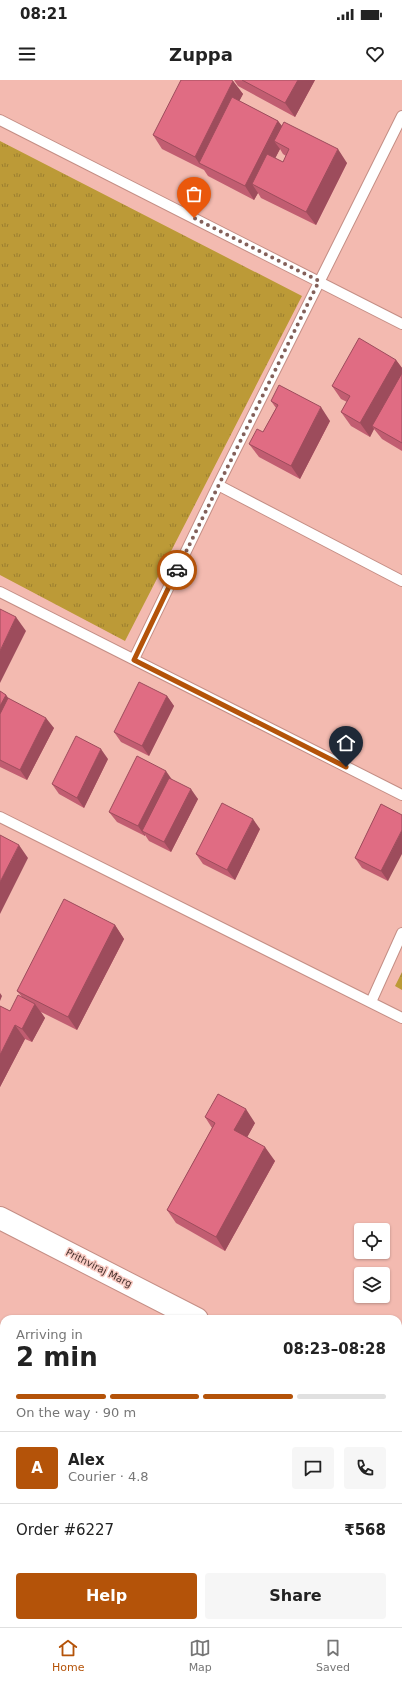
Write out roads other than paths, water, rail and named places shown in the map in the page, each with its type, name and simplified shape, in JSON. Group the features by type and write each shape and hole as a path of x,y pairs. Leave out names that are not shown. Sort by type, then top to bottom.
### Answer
{"street":[{"name":"Prithviraj Marg","path":"0,1218 189,1315"}],"lane":[{"path":"134,660 218,485 402,116"},
{"path":"0,120 402,324"},
{"path":"218,485 402,581"},
{"path":"0,592 402,795"},
{"path":"0,816 402,1018"},
{"path":"371,1002 402,933"}]}
